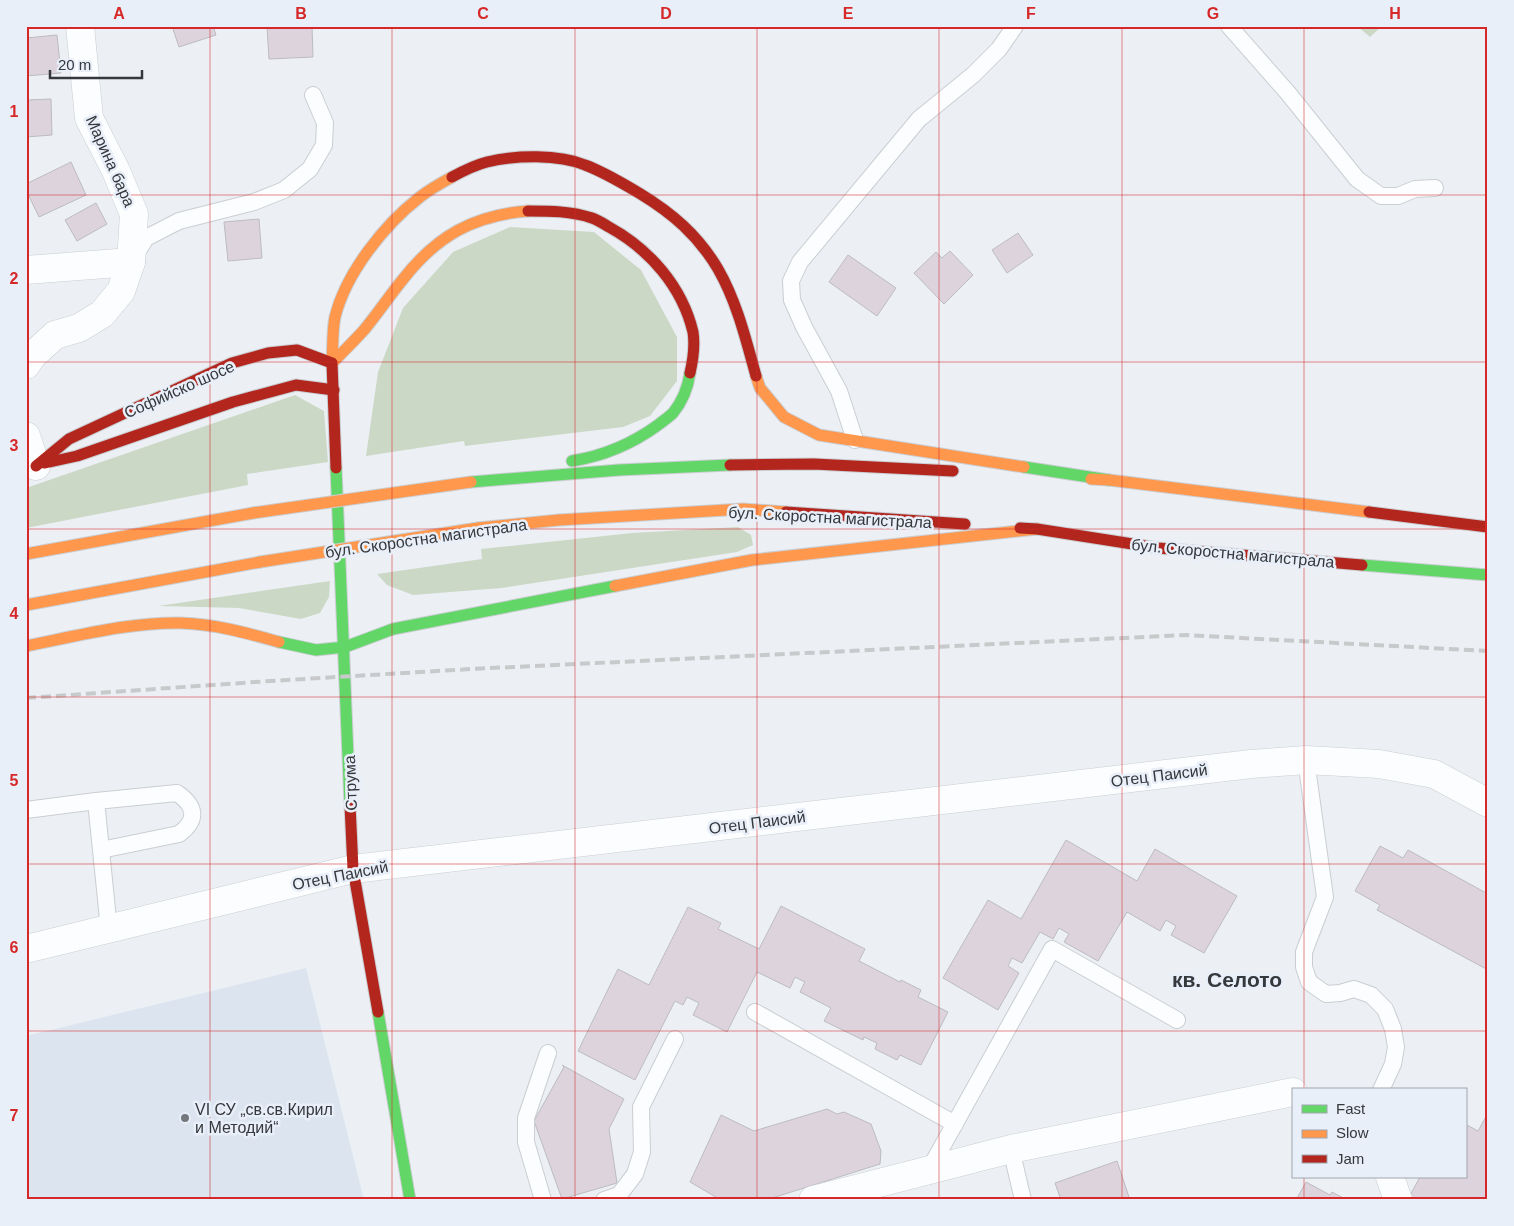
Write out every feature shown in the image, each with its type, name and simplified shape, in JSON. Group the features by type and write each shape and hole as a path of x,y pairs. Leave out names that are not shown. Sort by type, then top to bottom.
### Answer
{"main road":[{"name":"Струма","path":"410,1200 353,869 332,362 335,318 345,289 362,260 388,226 420,197 453,176 486,162 516,157 549,157 584,164 621,182 663,208 695,236 718,269 736,307 760,388 784,416 819,435 1109,480"},
{"path":"26,554 253,513 471,482 590,458 624,446 647,433 673,413 688,386 693,358 693,333 684,305 670,280 651,258 624,235 594,218 564,211 526,211 492,217 462,227 433,246 405,276 364,330 332,362"},
{"name":"Софийско шосе","path":"31,467 69,439 232,363 268,352 297,350 332,362"},
{"name":"Софийско шосе","path":"31,467 77,456 233,402 296,385 334,390"},
{"path":"471,482 650,468 768,464 963,472"},
{"path":"992,474 1109,480 1488,527"},
{"name":"бул. Скоростна магистрала","path":"26,605 260,562 478,528 559,520 742,509 1038,530 1158,548 1488,575"},
{"path":"26,646 128,626 182,623 231,629 285,644 316,650 345,647 393,629 752,560 1038,530"}],"street":[{"name":"Марина бара","path":"26,364 55,335 79,328 102,314 121,291 131,262 134,214 116,171 88,118 80,26"},
{"path":"26,270 131,262"},
{"path":"26,436 31,467"},
{"name":"Отец Паисий","path":"26,949 353,869 1251,764 1306,760 1379,764 1434,774 1488,803"},
{"path":"812,1200 1011,1149 1292,1092"},
{"path":"1390,1178 1398,1200"}],"lane":[{"path":"855,440 840,391 804,327 792,300 791,281 800,262 919,119 973,75 999,49 1015,26"},
{"path":"1229,26 1288,92 1357,179 1381,196 1398,196 1415,189 1435,188"},
{"path":"131,262 146,238 179,221 254,202 284,190 310,169 324,146 325,124 313,95"},
{"path":"1306,760 1325,897 1304,952 1304,967 1309,982 1326,994 1354,989 1371,995 1385,1009 1393,1029 1396,1047 1393,1064 1382,1088"},
{"path":"26,810 177,793 191,807 192,820 187,828 179,834 101,850"},
{"path":"96,801 110,929"},
{"path":"929,1170 1052,949 1177,1020"},
{"path":"755,1012 955,1124"},
{"path":"604,1200 618,1195 635,1174 642,1152 641,1107 675,1039"},
{"path":"543,1200 526,1142 526,1118 548,1053"},
{"path":"1011,1149 1023,1200"}],"shaded area":[{"name":"VI СУ „св.св.Кирил и Методий“","path":"306,968 364,1200 26,1200 26,1036"}],"green space":[{"path":"1357,26 1382,26 1370,37"},
{"path":"510,227 594,232 641,270 677,337 677,381 650,416 623,427 465,446 464,441 366,456 378,372 403,308 453,252"},
{"path":"295,395 324,411 328,462 247,474 248,485 26,528 26,488"},
{"path":"738,527 751,535 753,545 737,552 502,588 413,595 387,585 377,574 482,559 481,549 632,533"},
{"path":"330,581 329,597 320,613 301,619 239,608 158,606"}],"building":[{"path":"172,26 213,26 216,35 179,47"},
{"path":"267,26 312,26 313,57 269,59"},
{"path":"57,35 61,73 26,76 26,38"},
{"path":"51,99 52,135 26,137 26,100"},
{"path":"71,162 86,195 39,217 26,190 26,184"},
{"path":"96,203 107,224 77,241 65,220"},
{"path":"259,219 262,258 228,261 224,222"},
{"path":"1018,233 1033,255 1007,273 992,250"},
{"path":"950,251 973,275 944,304 914,273 936,252 942,258"},
{"path":"848,255 896,288 877,316 829,282"},
{"path":"1066,840 1137,881 1155,849 1237,896 1204,953 1171,935 1176,926 1166,920 1160,931 1127,912 1098,961 1064,942 1069,934 1059,928 1053,939 1040,932 1022,963 1012,958 1008,966 1019,973 998,1010 943,978 988,900 1021,919"},
{"path":"1380,846 1403,858 1408,850 1488,894 1488,970 1377,910 1380,905 1355,891"},
{"path":"781,906 865,949 859,961 900,982 901,980 921,990 918,997 948,1012 921,1065 900,1055 897,1060 875,1049 877,1043 864,1037 863,1040 824,1021 831,1008 800,992 805,982 795,977 790,988 757,972 727,1032 693,1015 699,1003 687,997 683,1005 675,1001 635,1080 578,1051 618,969 649,985 688,907 721,923 718,929 759,949"},
{"path":"562,1065 624,1099 609,1129 617,1183 562,1199 534,1121 564,1067"},
{"path":"827,1109 837,1114 844,1112 871,1124 881,1151 880,1164 766,1200 721,1200 690,1182 721,1115 754,1131"},
{"path":"1488,1113 1488,1197 1486,1200 1408,1199 1419,1178 1466,1178 1466,1125 1478,1131"},
{"path":"1117,1161 1130,1200 1061,1200 1055,1183"},
{"path":"1306,1182 1330,1195 1332,1192 1347,1200 1296,1200"}],"railway":[{"path":"26,698 471,669 1185,635 1488,651"}],"traffic: fast":[{"path":"572,461 595,456 617,448 638,438 658,425 673,413 679,404 686,389 690,373"},
{"path":"471,482 619,470 730,465"},
{"path":"1024,467 1109,480"},
{"path":"336,468 350,805"},
{"path":"1362,565 1488,575"},
{"path":"279,642 316,650 345,647 393,629 615,586"},
{"path":"378,1012 410,1200"}],"traffic: slow":[{"path":"332,363 335,317 340,300 357,267 380,236 406,208 428,191 452,177"},
{"path":"332,363 364,330 417,263 443,239 458,230 490,217 528,211"},
{"path":"756,376 760,388 784,417 819,435 1024,467"},
{"path":"1091,479 1369,512"},
{"path":"253,513 471,482"},
{"path":"478,528 559,520 743,509 786,512"},
{"path":"26,554 253,513"},
{"path":"260,562 478,528"},
{"path":"615,586 752,560 1037,529"},
{"path":"26,605 260,562"},
{"path":"26,646 103,630 162,623 219,627 279,642"}],"traffic: jam":[{"path":"452,177 487,162 510,158 550,157 574,161 606,174 651,201 693,235 718,269 736,308 756,376"},
{"path":"528,211 552,211 594,219 624,236 650,258 672,284 688,315 694,342 690,373"},
{"path":"36,466 69,439 232,363 268,353 297,350 332,363 336,468"},
{"path":"45,463 77,456 233,402 296,385 334,390"},
{"path":"730,465 814,464 953,471"},
{"path":"786,512 965,524"},
{"path":"1369,512 1488,527"},
{"path":"1020,528 1158,548 1362,565"},
{"path":"350,805 353,869 378,1012"}],"place":[{"name":"VI СУ „св.св.Кирил и Методий“","path":"185,1118"}],"district":[{"name":"кв. Селото","path":"1227,980"}]}
